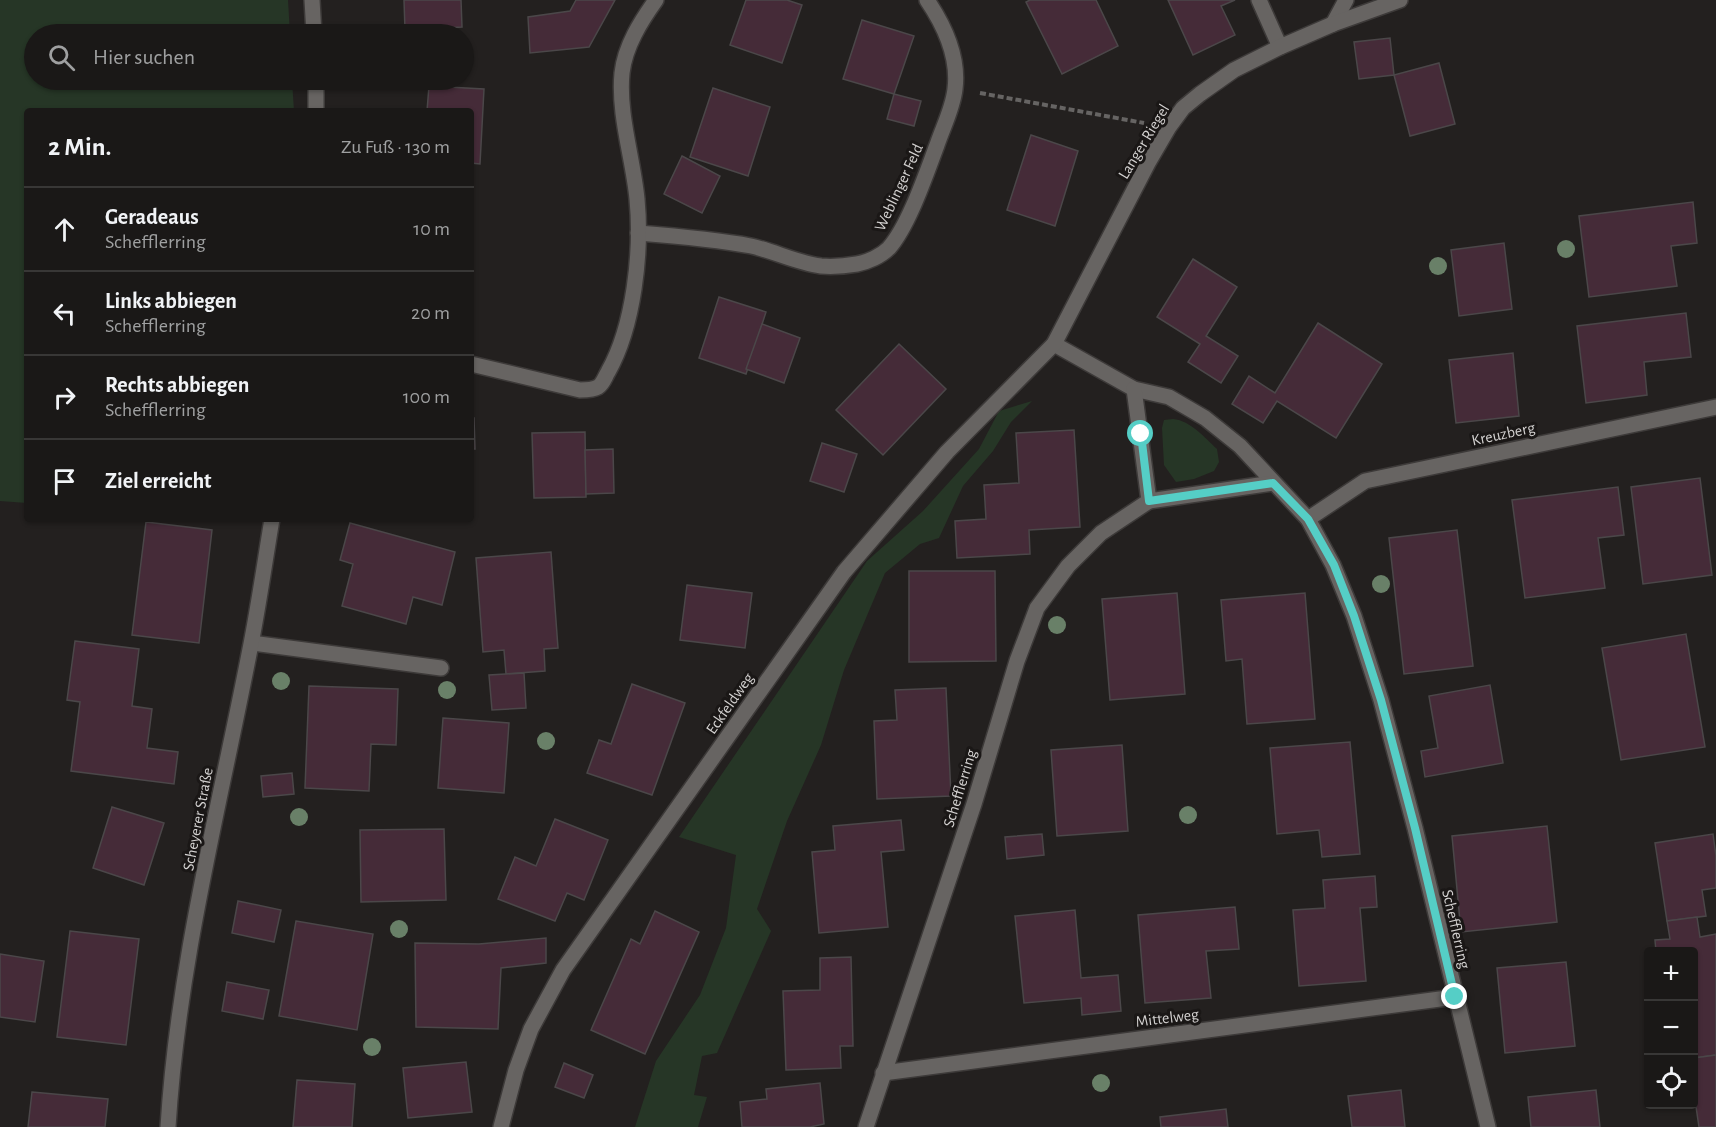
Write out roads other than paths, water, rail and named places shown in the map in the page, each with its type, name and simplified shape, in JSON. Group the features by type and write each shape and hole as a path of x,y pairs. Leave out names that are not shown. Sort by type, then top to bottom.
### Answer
{"street":[{"path":"312,0 313,24"},
{"path":"474,365 580,390 602,384 616,358 628,322 636,272 638,233 637,199 621,93 622,71 628,49 645,15 656,0"},
{"name":"Weblinger Feld","path":"638,233 707,239 753,247 820,266 841,267 868,262 888,249 903,227 925,179 955,89 950,45 942,24 927,0"},
{"path":"1259,0 1280,47"},
{"path":"1332,24 1346,0"},
{"name":"Langer Riegel","path":"1054,344 1168,127 1183,108 1234,70 1280,47 1332,24 1400,0"},
{"path":"316,90 316,108"},
{"name":"Schefflerring","path":"1054,344 1134,389 1169,396 1205,418 1240,446 1308,519 1334,565 1354,616 1381,700 1415,828 1488,1127"},
{"name":"Eckfeldweg","path":"501,1127 516,1070 531,1029 563,970 844,572 947,452 1054,344"},
{"path":"1134,389 1149,501"},
{"name":"Kreuzberg","path":"1308,519 1365,481 1716,407"},
{"name":"Schefflerring","path":"866,1127 974,804 1017,661 1037,608 1068,566 1101,533 1149,501 1273,483"},
{"name":"Scheyerer Straße","path":"168,1127 171,1078 187,959 252,643 272,522"},
{"path":"252,643 441,668"},
{"name":"Mittelweg","path":"883,1073 1455,997"}]}
